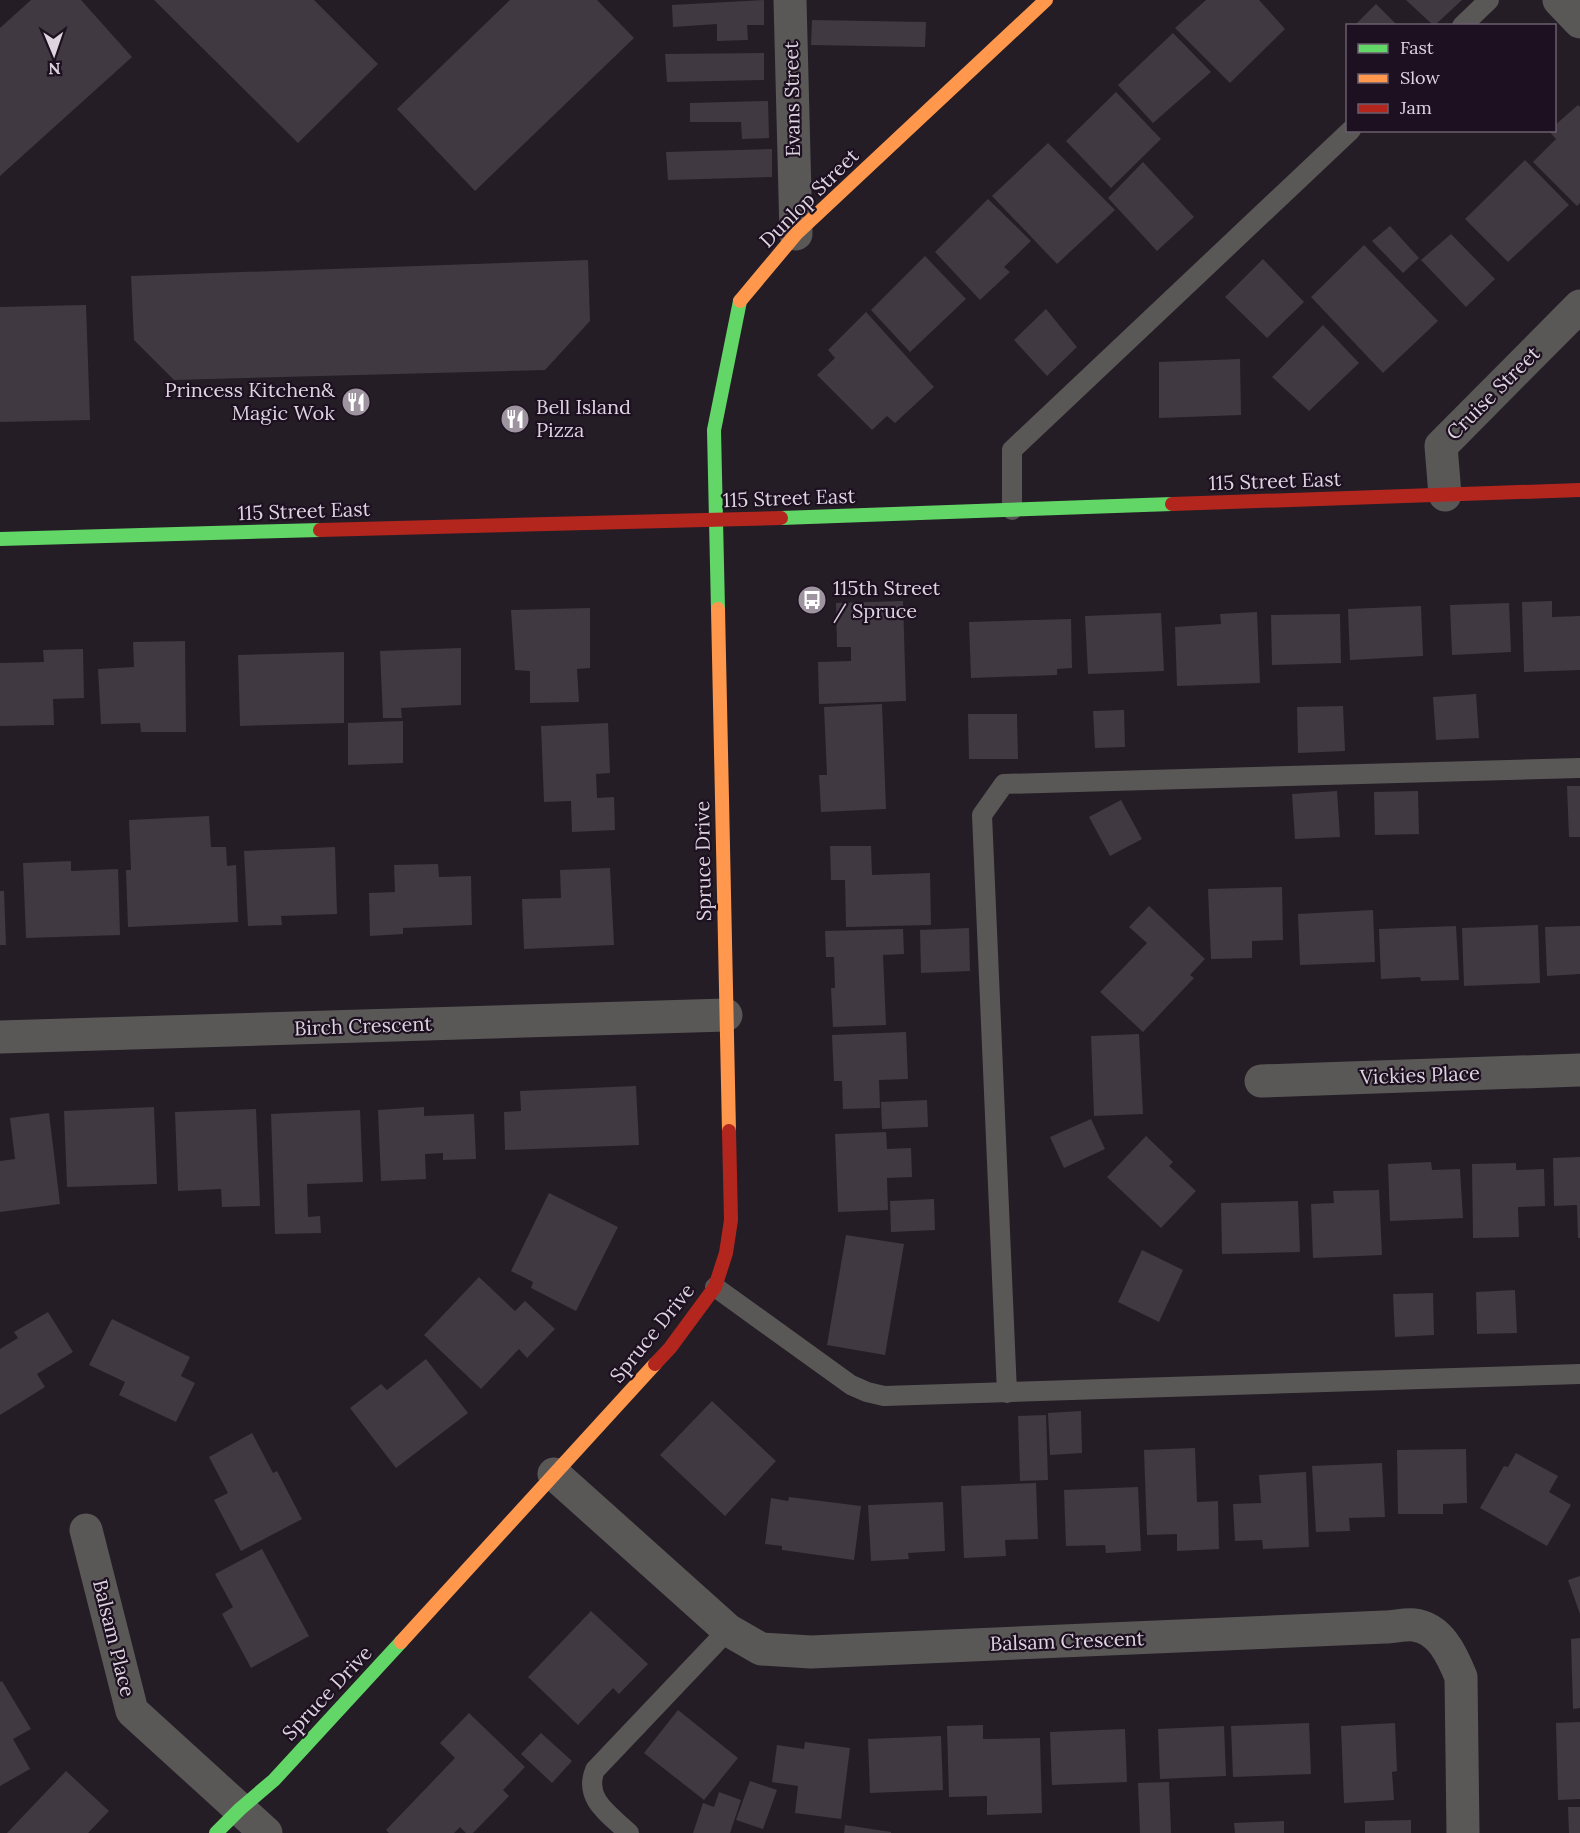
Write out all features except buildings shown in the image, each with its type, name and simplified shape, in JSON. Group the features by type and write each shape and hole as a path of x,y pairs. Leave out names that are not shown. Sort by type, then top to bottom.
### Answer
{"street":[{"name":"Evans Street","path":"790,0 796,234"},
{"name":"Dunlop Street","path":"714,520 714,430 738,303 796,234 1046,0"},
{"path":"1559,0 1580,22"},
{"name":"Cruise Street","path":"1445,495 1441,446 1580,306"},
{"name":"115 Street East","path":"0,539 714,520 1580,490"},
{"name":"Spruce Drive","path":"216,1833 274,1780 670,1348 715,1287 726,1253 731,1220 714,520"},
{"name":"Birch Crescent","path":"0,1037 726,1015"},
{"name":"Vickies Place","path":"1261,1081 1580,1070"},
{"name":"Balsam Crescent","path":"554,1474 728,1630 761,1649 811,1652 1414,1625 1435,1634 1451,1653 1461,1677 1463,1833"},
{"name":"Balsam Place","path":"86,1530 132,1711 266,1833"}],"lane":[{"path":"1464,24 1489,0"},
{"path":"1012,510 1012,450 1349,132"},
{"path":"1007,1393 982,815 1004,784 1580,768"},
{"path":"715,1287 851,1385 885,1396 1580,1374"},
{"path":"629,1833 598,1804 593,1793 591,1779 596,1770 728,1630"}],"traffic: fast":[{"path":"718,609 714,430 740,301"},
{"path":"781,518 1172,504"},
{"path":"0,539 320,530"},
{"path":"216,1833 274,1780 401,1642"}],"traffic: slow":[{"path":"740,301 796,234 1046,0"},
{"path":"718,609 729,1131"},
{"path":"401,1642 655,1364"}],"traffic: jam":[{"path":"1172,504 1580,490"},
{"path":"320,530 781,518"},
{"path":"655,1364 670,1348 715,1287 726,1253 731,1220 729,1131"}],"place":[{"name":"Princess Kitchen& Magic Wok","path":"356,402"},
{"name":"Bell Island Pizza","path":"515,419"},
{"name":"115th Street / Spruce","path":"812,600"}]}
